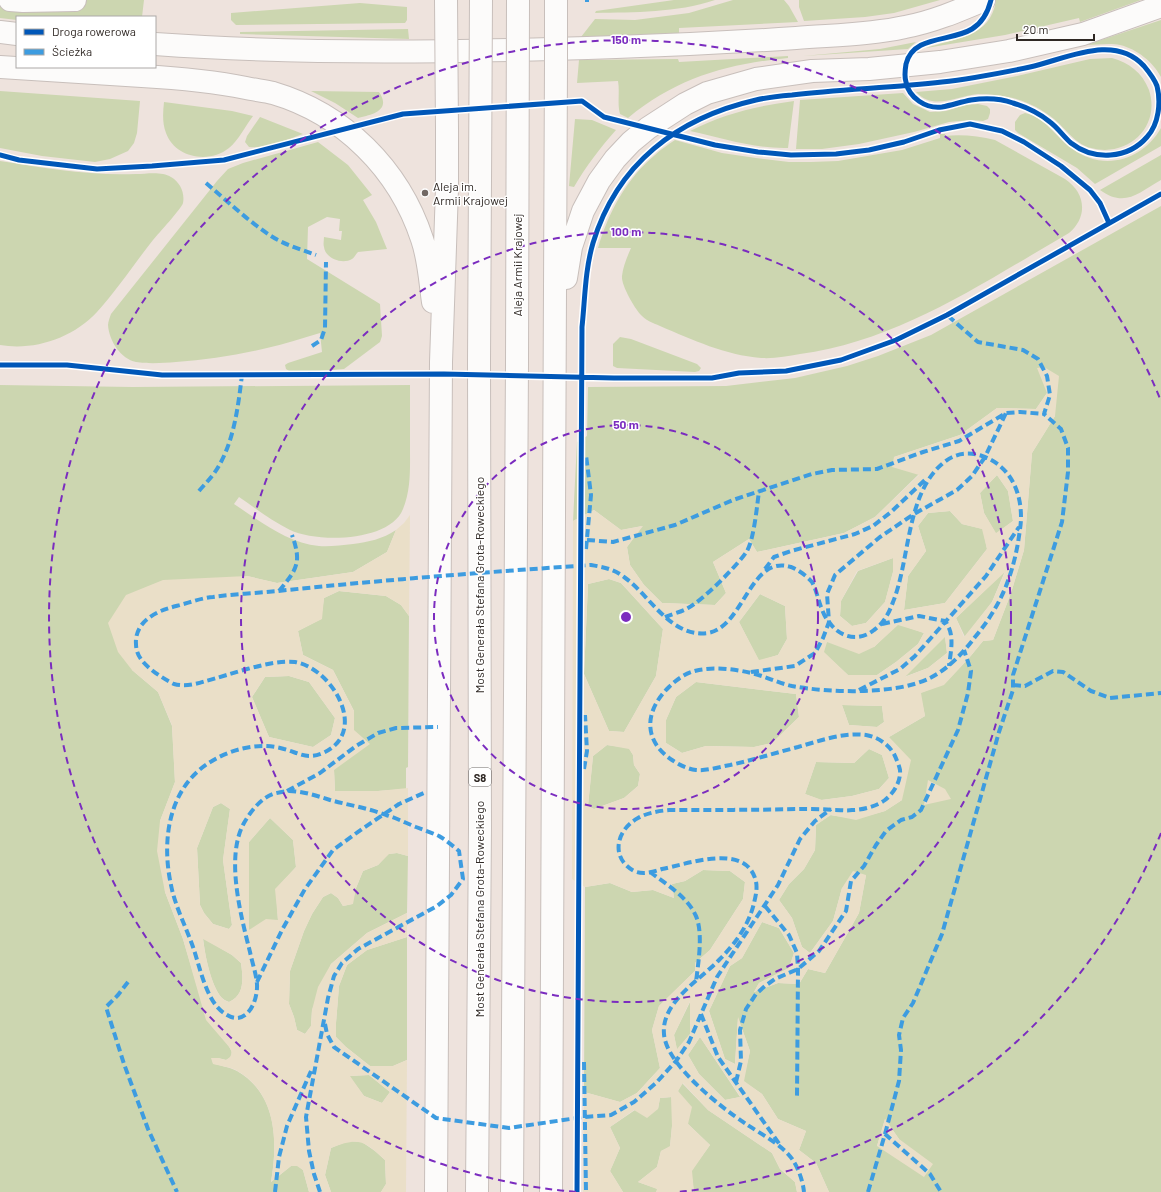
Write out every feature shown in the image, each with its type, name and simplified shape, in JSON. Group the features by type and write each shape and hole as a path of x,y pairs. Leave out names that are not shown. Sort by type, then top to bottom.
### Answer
{"highway":[{"path":"10,0 75,0"},
{"path":"436,1192 441,362 447,190 446,0"},
{"name":"Most Generała Stefana Grota-Roweckiego","path":"477,1192 480,834 479,362 481,0"},
{"name":"Aleja Armii Krajowej","path":"512,1192 518,0"},
{"path":"551,1192 556,0"},
{"path":"156,44 217,49 356,52 453,52 662,46 863,33 905,28 938,18 984,0"},
{"path":"555,362 564,287 571,247 583,211 598,181 615,159 631,142 665,116 707,93 756,79 812,71 869,69 940,62 1009,51 1083,34 1161,6"},
{"path":"0,32 16,34"},
{"path":"1,67 203,81 238,86 272,93 302,104 330,119 355,137 376,157 393,180 407,203 423,241 427,257 441,362"}],"green space":[{"path":"0,0 144,0 142,16 16,16 16,20 0,18"},
{"path":"674,0 715,0 670,10 595,13 596,11"},
{"path":"733,0 784,0 798,22 679,28 679,34 581,37 595,19 635,20 689,13"},
{"path":"799,0 940,0 894,13 865,17 804,21 799,7"},
{"path":"996,0 1141,0 1080,22 1079,18 1005,35 926,48 959,38 979,29 987,22 993,13"},
{"path":"360,3 407,7 407,20 405,23 236,25 231,20 231,13"},
{"path":"1161,20 1161,77 1149,61 1126,47 1112,44 1086,45"},
{"path":"408,29 409,39 240,34 240,32"},
{"path":"916,42 908,49 803,56 880,49"},
{"path":"788,56 788,58 744,64 703,75 665,93 646,104 628,118 620,114 618,81 577,83 579,60 678,59 679,62"},
{"path":"1112,58 1124,63 1139,73 1149,90 1151,104 1150,116 1146,127 1138,137 1129,144 1117,148 1105,150 1085,146 1075,140 1044,111 1014,98 978,94 938,102 923,98 916,92 952,89 1090,59"},
{"path":"0,91 140,101 137,133 134,143 128,151 110,159 95,162 42,156 0,148"},
{"path":"311,91 379,92 383,104 378,111 358,118 335,103"},
{"path":"903,93 913,104 930,112 946,111 965,105 978,104 987,106 990,109 990,113 988,119 983,121 971,120 949,122 914,132 859,144 822,149 796,149 800,100"},
{"path":"794,101 788,148 751,145 690,131 728,115 767,105"},
{"path":"164,102 232,111 253,116 239,137 229,148 212,156 193,156 177,148 170,141 164,125"},
{"path":"1025,113 1039,119 1071,148 1096,160 1109,161 1133,155 1153,139 1161,128 1161,146 1095,184 1077,168 1015,130 1015,122 1020,115"},
{"path":"260,117 303,134 262,147 249,147 245,142 247,136"},
{"path":"575,119 592,120 616,130 594,157 574,187 569,186"},
{"path":"940,134 945,134 945,136 957,135 983,137 995,140 1065,179 1072,185 1081,198 1082,213 1075,227 1069,233 940,307 906,323 872,336 836,347 776,358 761,358 735,354 709,346 644,318 637,311 631,301 622,280 624,266 631,248 598,248 607,222 627,185 645,164 675,140 722,153 789,162 811,162 838,161 902,150 940,138"},
{"path":"318,142 348,165 372,195 363,200 376,222 387,249 358,252 348,261 339,261 331,257 325,251 324,237 341,240 342,231 339,231 340,219 327,217 308,227 307,259 380,304 382,336 380,342 344,369 319,371 289,371 286,369 285,365 322,352 320,333 256,351 222,357 161,363 141,363 125,357 113,343 109,331 108,324 111,314 217,181 228,169 243,163"},
{"path":"1161,155 1161,180 1145,190 1131,197 1117,198 1100,190"},
{"path":"0,161 85,173 163,174 174,179 179,185 183,195 183,203 112,295 87,321 65,335 39,344 26,346 0,345"},
{"path":"1161,206 1161,1192 829,1192 816,1163 799,1150 806,1131 778,1119 762,1094 743,1081 750,1051 738,1018 735,1064 725,1059 709,1011 730,966 742,958 762,922 779,928 794,953 789,968 759,983 754,992 778,983 799,984 808,969 825,973 859,913 866,875 842,888 833,921 810,953 802,947 792,918 779,900 789,884 804,869 815,850 816,825 830,815 856,819 885,811 902,800 889,737 925,716 920,693 944,684 983,641 993,640 1011,593 1024,550 1032,453 1055,416 1047,393 1036,409 997,408 960,435 894,457 919,474 875,517 844,533 757,552 749,539 713,562 726,593 715,605 662,603 644,585 630,565 627,547 642,526 621,530 594,510 573,521 577,442 587,436 588,387 726,386 795,378 847,366 878,356 931,335","holes":["885,1119 899,1139 877,1146"]},
{"path":"620,337 631,339 697,364 701,368 699,371 695,372 617,368 613,366 613,344"},
{"path":"0,385 133,387 410,385 409,487 406,502 396,520 384,528 369,534 352,537 317,537 290,530 270,519 239,497 234,504 285,536 296,541 319,546 336,546 375,540 396,530 387,552 353,572 277,583 247,576 132,670 158,692 172,726 175,782 160,821 165,892 183,939 199,993 232,1052 231,1057 226,1060 212,1058 213,1063 237,1071 250,1081 260,1092 267,1105 272,1120 274,1135 271,1182 291,1166 298,1166 303,1170 309,1192 0,1192"},
{"path":"997,475 1008,491 1013,521 996,534 984,513 980,493"},
{"path":"950,511 962,524 983,529 987,549 945,603 904,610 908,576 926,551 918,526 928,513"},
{"path":"893,558 893,572 885,602 866,623 852,626 840,616 841,601 858,571"},
{"path":"1005,571 992,602 965,637 956,618"},
{"path":"609,579 621,583 663,629 656,676 624,732 609,731 584,674 588,584"},
{"path":"339,591 386,596 401,605 409,616 408,767 406,768 406,789 378,791 335,791 334,770 354,730 354,711 333,670 303,655 298,631 321,619 324,598"},
{"path":"760,594 785,606 787,639 778,655 759,661 739,622"},
{"path":"898,624 924,633 918,644 877,675 848,675 823,652 827,641 874,647"},
{"path":"945,636 947,653 928,668 904,677"},
{"path":"289,676 309,682 335,718 331,735 313,747 269,737 252,697 265,677"},
{"path":"696,682 796,694 799,717 772,743 754,747 706,746 682,753 666,743 666,720 676,697"},
{"path":"842,705 882,706 884,722 877,727 849,725"},
{"path":"607,745 629,748 633,755 634,765 640,774 638,786 624,798 594,809 588,806 593,756"},
{"path":"869,749 882,755 889,778 879,789 852,796 821,800 805,794 816,762 854,763"},
{"path":"221,803 230,809 223,860 232,925 229,929 213,924 204,913 200,905 197,848 213,807"},
{"path":"270,818 293,840 296,867 276,889 278,921 249,930 249,842"},
{"path":"397,853 408,856 407,913 367,933 331,964 312,1010 311,1026 305,1034 297,1030 289,1004 290,971 304,931 312,914 323,897 331,893 338,898 343,906 352,904 356,888 363,871 378,865 388,854"},
{"path":"703,870 730,871 745,882 743,899 710,950 695,963 695,971 659,1006 652,1030 660,1068 637,1093 620,1102 584,1092 585,887 610,883 632,892 653,890 674,898 672,884 685,881"},
{"path":"407,937 407,1060 393,1066 370,1066 336,1037 339,986 347,965 367,950"},
{"path":"203,938 232,955 241,963 242,986 238,995 229,1002 221,997 211,977"},
{"path":"691,1000 690,1034 677,1050 674,1035"},
{"path":"700,1037 740,1097 725,1100 699,1074 688,1055"},
{"path":"369,1075 390,1092 382,1103 364,1096 349,1076"},
{"path":"682,1083 708,1110 772,1153 780,1169 795,1182 797,1192 694,1192 691,1171 710,1145 688,1124 678,1091"},
{"path":"672,1097 670,1147 661,1151 657,1167 638,1182 658,1189 656,1192 623,1192 610,1171 620,1148 610,1127 635,1110 658,1109 660,1098"},
{"path":"348,1141 362,1142 385,1160 386,1184 381,1192 331,1192 325,1175 331,1148"}],"sand":[{"path":"1044,367 1059,376 1055,416 1032,453 1024,550 1011,593 993,640 983,641 944,685 921,693 925,716 889,737 911,760 902,800 885,811 856,820 831,815 816,825 815,850 804,869 789,884 779,900 792,918 802,947 810,953 833,921 842,888 853,871 866,875 859,913 825,973 808,969 799,984 778,983 754,992 759,983 789,968 794,953 779,928 762,922 742,958 730,966 709,1011 725,1059 735,1064 738,1017 750,1051 744,1081 762,1094 778,1119 806,1131 799,1150 816,1163 829,1192 797,1192 795,1182 780,1169 772,1153 708,1110 683,1083 678,1091 692,1107 688,1124 710,1145 692,1171 694,1192 656,1192 657,1189 638,1182 657,1167 661,1151 670,1146 672,1126 671,1097 660,1098 658,1109 647,1118 634,1110 610,1127 620,1148 610,1171 623,1192 583,1192 584,1092 620,1102 637,1093 660,1068 652,1030 659,1006 695,971 695,963 710,950 743,899 745,882 730,871 703,870 685,881 672,884 674,898 653,890 632,892 610,883 585,887 572,879 573,521 594,510 621,530 643,526 627,547 630,565 644,585 662,603 715,605 726,593 713,562 749,539 757,552 844,533 875,517 919,475 892,467 894,457 960,435 997,408 1036,409 1047,393 1037,368","holes":["997,475 1008,491 1013,521 996,533 984,513 980,493","950,511 962,524 982,529 987,549 945,603 904,610 908,576 926,551 918,526 928,513","893,558 893,572 885,602 866,623 852,626 840,616 841,601 857,571","1005,572 992,602 964,637 956,618","609,579 621,583 663,629 656,676 624,732 609,731 584,674 588,584","760,594 785,606 787,639 778,655 759,660 739,622","898,625 924,633 918,644 877,675 848,675 824,652 827,642 859,654 874,647","945,637 947,653 928,668 905,677","696,682 796,694 799,717 772,743 754,747 706,746 682,753 666,743 666,720 676,697","842,705 882,706 884,722 877,727 849,725","607,745 629,749 633,755 634,765 640,774 638,786 624,798 594,809 588,806 593,756","869,749 882,755 889,778 879,789 852,796 822,800 805,794 816,762 854,763","690,1001 690,1034 677,1049 674,1035","700,1037 740,1096 725,1100 699,1074 688,1055"]},
{"path":"410,515 409,616 401,605 386,596 339,591 324,598 322,619 298,631 303,655 333,670 354,711 354,730 370,744 334,770 335,791 378,791 408,788 408,856 397,853 389,854 378,865 363,871 356,888 353,904 343,906 338,898 331,893 323,897 312,914 304,931 290,971 289,1004 297,1030 305,1034 311,1026 312,1010 318,987 331,964 367,933 407,913 407,937 367,950 347,965 339,986 336,1023 336,1037 370,1066 393,1066 407,1060 406,1192 381,1192 386,1184 385,1160 372,1148 360,1142 348,1142 331,1148 325,1175 331,1192 309,1192 303,1170 297,1166 291,1166 271,1182 274,1135 272,1120 267,1105 260,1092 250,1080 236,1070 213,1064 211,1058 226,1060 231,1055 231,1050 206,1020 183,939 165,892 157,851 160,821 175,782 172,725 158,692 132,670 118,652 108,623 126,595 163,580 247,576 277,583 353,572 387,552 396,530","holes":["289,676 309,682 335,718 331,735 313,747 269,737 252,697 265,677","221,803 230,809 223,860 232,925 229,929 213,924 204,913 200,905 197,848 213,807","270,818 293,840 296,867 275,889 278,920 266,919 249,930 249,842","203,939 232,955 241,963 242,986 238,995 229,1002 223,999 217,992 211,978","369,1075 390,1092 382,1103 364,1096 350,1076"]},
{"path":"928,780 945,789 951,799 924,805"},
{"path":"885,1119 899,1139 933,1164 924,1177 877,1146"}],"marked path":[{"path":"206,183 244,216 273,238 316,255"},
{"path":"312,346 321,340 325,328 326,262"},
{"path":"885,1134 899,1081 901,1050 899,1035 903,1018 913,1003 942,934 999,732 1013,690 1013,675 1062,522 1068,472 1068,448 1061,429 1044,414 1050,395 1047,376 1038,359 1023,350 978,342 947,315"},
{"path":"199,491 215,472 227,450 234,425 242,375"},
{"path":"587,540 613,542 675,525 733,500 812,474 832,470 877,469 923,452 959,441 1006,413 1020,412 1044,414"},
{"path":"751,672 795,666 815,653 829,622 827,594 835,575 880,537 914,514 957,490 972,476 985,457 1006,413"},
{"path":"320,1192 309,1151 306,1117 328,998 334,976 342,963 358,949 437,906 451,895 463,879 459,851 439,836 365,808 294,791 268,796 260,802 244,823 238,837 235,869 239,904 256,976 257,991 253,1006 244,1016 238,1018 231,1017 224,1013 218,1008 204,983 193,947 175,901 171,885 167,850 168,832 177,799 186,784 197,772 220,756 238,750 257,746 266,746 284,749 308,756 323,753 337,743 344,731 345,717 333,688 322,676 309,667 295,662 263,665 194,684 174,684 153,671 144,663 137,652 136,636 144,622 165,610 196,600 229,595 474,573 591,565 608,569 620,574 634,585 662,614 682,629 695,633 708,633 720,628 730,618 756,581 766,571 777,566 791,567 802,573 812,582 825,617 839,632 844,635 856,637 862,636 874,630 886,618 899,585 915,510 930,477 942,464 951,458 960,454 976,454 991,460 999,466 1006,472 1016,488 1019,497 1021,517 1018,543 1008,582 997,605 970,643 949,665 937,674 916,684 881,690 862,691 825,690 792,686 756,674 732,670 699,670 686,674 672,684 661,696 651,715 650,725 652,734 662,752 680,765 696,770 739,763 840,736 858,734 870,736 879,739 889,747 898,764 900,774 896,786 891,794 878,804 856,810 669,810 657,812 641,816 631,823 625,830 619,844 621,859 626,865 637,872 652,872 700,860 727,858 739,861 749,867 755,878 757,887 755,897 752,911 745,926 736,941 725,954 683,992 675,1002 665,1022 664,1034 667,1046 674,1059 697,1085 723,1108 773,1141 790,1156 799,1172 804,1192"},
{"path":"586,455 591,495 586,549"},
{"path":"765,569 774,557 855,534 873,526 891,512 927,478"},
{"path":"665,617 685,609 702,598 720,582 747,551 752,539 759,491"},
{"path":"859,690 900,669 915,656 986,576 1019,527"},
{"path":"279,591 294,571 296,565 297,552 292,535"},
{"path":"882,624 919,616 945,621 951,637 949,666"},
{"path":"736,1082 741,1061 740,1030 746,1009 756,994 775,979 798,969 819,951 846,911 851,881 864,866 886,831 901,820 912,817 921,810 958,730 968,693 971,671 964,650"},
{"path":"1013,685 1025,686 1053,671 1063,672 1091,691 1110,698 1161,693"},
{"path":"584,769 587,751 585,715"},
{"path":"287,791 320,773 356,746 378,733 396,728 438,727"},
{"path":"257,982 282,930 305,889 333,850 399,804 426,792"},
{"path":"325,1024 327,1034 334,1047 436,1118 509,1128 584,1117 611,1115 634,1102 656,1083 676,1061 689,1042 717,977 778,885 800,839 815,821 831,809"},
{"path":"650,872 681,896 691,908 698,921 700,938 696,982"},
{"path":"765,906 789,935 797,953 797,1097"},
{"path":"128,982 106,1007 124,1064 148,1129 177,1192"},
{"path":"701,1014 718,1057 780,1145"},
{"path":"584,1062 586,1192"},
{"path":"275,1192 279,1157 287,1126 311,1071"},
{"path":"868,1192 885,1134 930,1174 941,1192"}],"cycle path":[{"path":"577,1192 582,327 587,274 593,243 604,215 617,190 634,168 654,149 676,132 701,119 727,108 765,98 810,93 904,86 923,84 953,81 1030,67 1089,51 1119,51 1132,56 1144,66 1157,86 1159,99 1158,113 1154,126 1147,137 1130,150 1110,155 1100,155 1080,149 1071,143 1053,124 1028,108 1008,101 982,99 936,107 924,104 914,97 908,88 906,82 905,80 906,64 910,55 916,48 924,44 934,40 954,36 972,29 979,24 984,17 991,0"},
{"path":"0,155 19,160 97,169 224,160 403,114 582,101 604,117 715,145 758,152 791,155 836,154 869,150 904,142 939,130 970,124 1002,131 1024,142 1061,166 1090,190 1100,203 1109,223"},
{"path":"0,365 67,365 162,375 444,374 614,378 712,378 739,373 786,371 841,360 896,340 947,315 1161,194"}],"place":[{"name":"Aleja im. Armii Krajowej","path":"425,193"}]}
